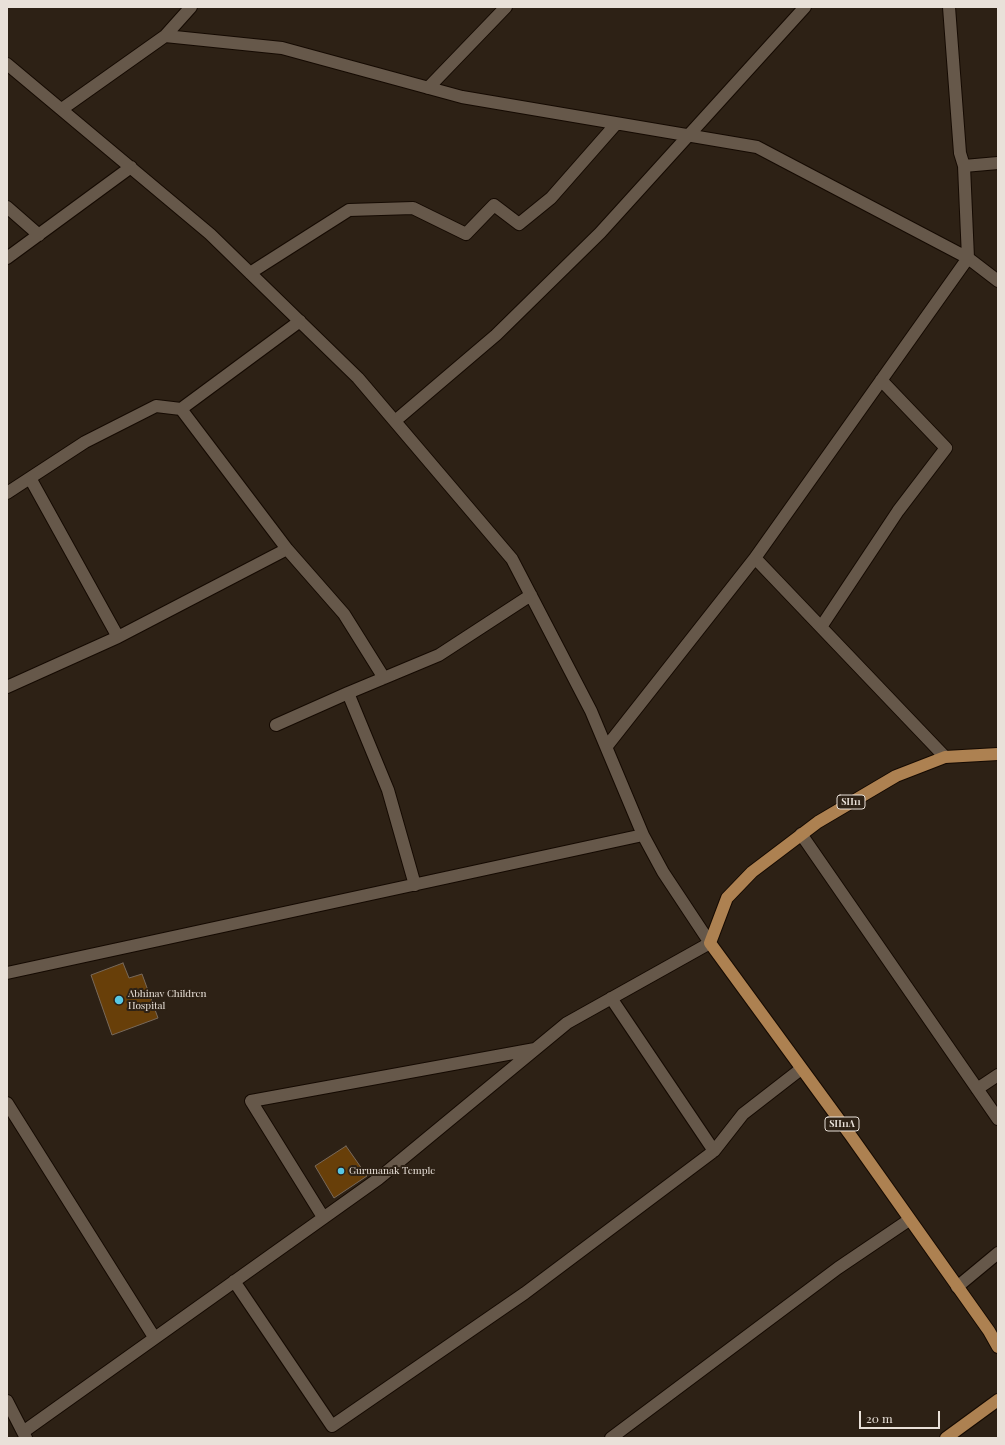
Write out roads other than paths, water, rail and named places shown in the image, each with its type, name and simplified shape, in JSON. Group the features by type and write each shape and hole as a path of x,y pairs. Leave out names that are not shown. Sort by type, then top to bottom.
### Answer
{"main road":[{"name":"SH11","path":"710,943 727,898 752,872 801,834 896,776 945,757 996,753"},
{"name":"SH11A","path":"710,943 851,1136 909,1220 990,1331 998,1347"},
{"path":"946,1438 998,1400"}],"street":[{"path":"62,109 165,36 191,7"},
{"path":"428,88 506,7"},
{"path":"395,421 496,335 600,233 805,7"},
{"path":"607,746 755,558 968,258 964,166 960,153 949,7"},
{"path":"165,36 282,48 462,97 757,147 968,258 998,281"},
{"path":"7,64 210,234 300,321 358,378 512,559 592,711 643,835 663,872 710,943 567,1023 378,1179 154,1337 24,1435 7,1401"},
{"path":"250,273 349,210 413,208 466,234 494,206 519,224 551,198 616,124"},
{"path":"964,166 998,163"},
{"path":"7,258 131,168"},
{"path":"7,207 39,235"},
{"path":"7,493 85,442 156,406 181,409 300,321"},
{"path":"821,627 898,511 946,448 881,380"},
{"path":"181,409 287,549 344,614 384,678"},
{"path":"30,478 118,637"},
{"path":"7,687 118,637 287,549"},
{"path":"755,558 945,757"},
{"path":"276,726 348,693 439,655 531,595"},
{"path":"348,693 388,790 415,885"},
{"path":"801,834 998,1119"},
{"path":"7,973 643,835"},
{"path":"611,998 714,1151"},
{"path":"323,1217 251,1101 535,1048"},
{"path":"234,1281 332,1426 525,1293 714,1151 743,1114 801,1069"},
{"path":"977,1089 998,1075"},
{"path":"7,1103 154,1337"},
{"path":"611,1438 838,1268 909,1220"},
{"path":"957,1287 998,1253"}],"place":[{"name":"Abhinav Children Hospital","path":"119,1000"},
{"name":"Gurunanak Temple","path":"341,1171"}]}
